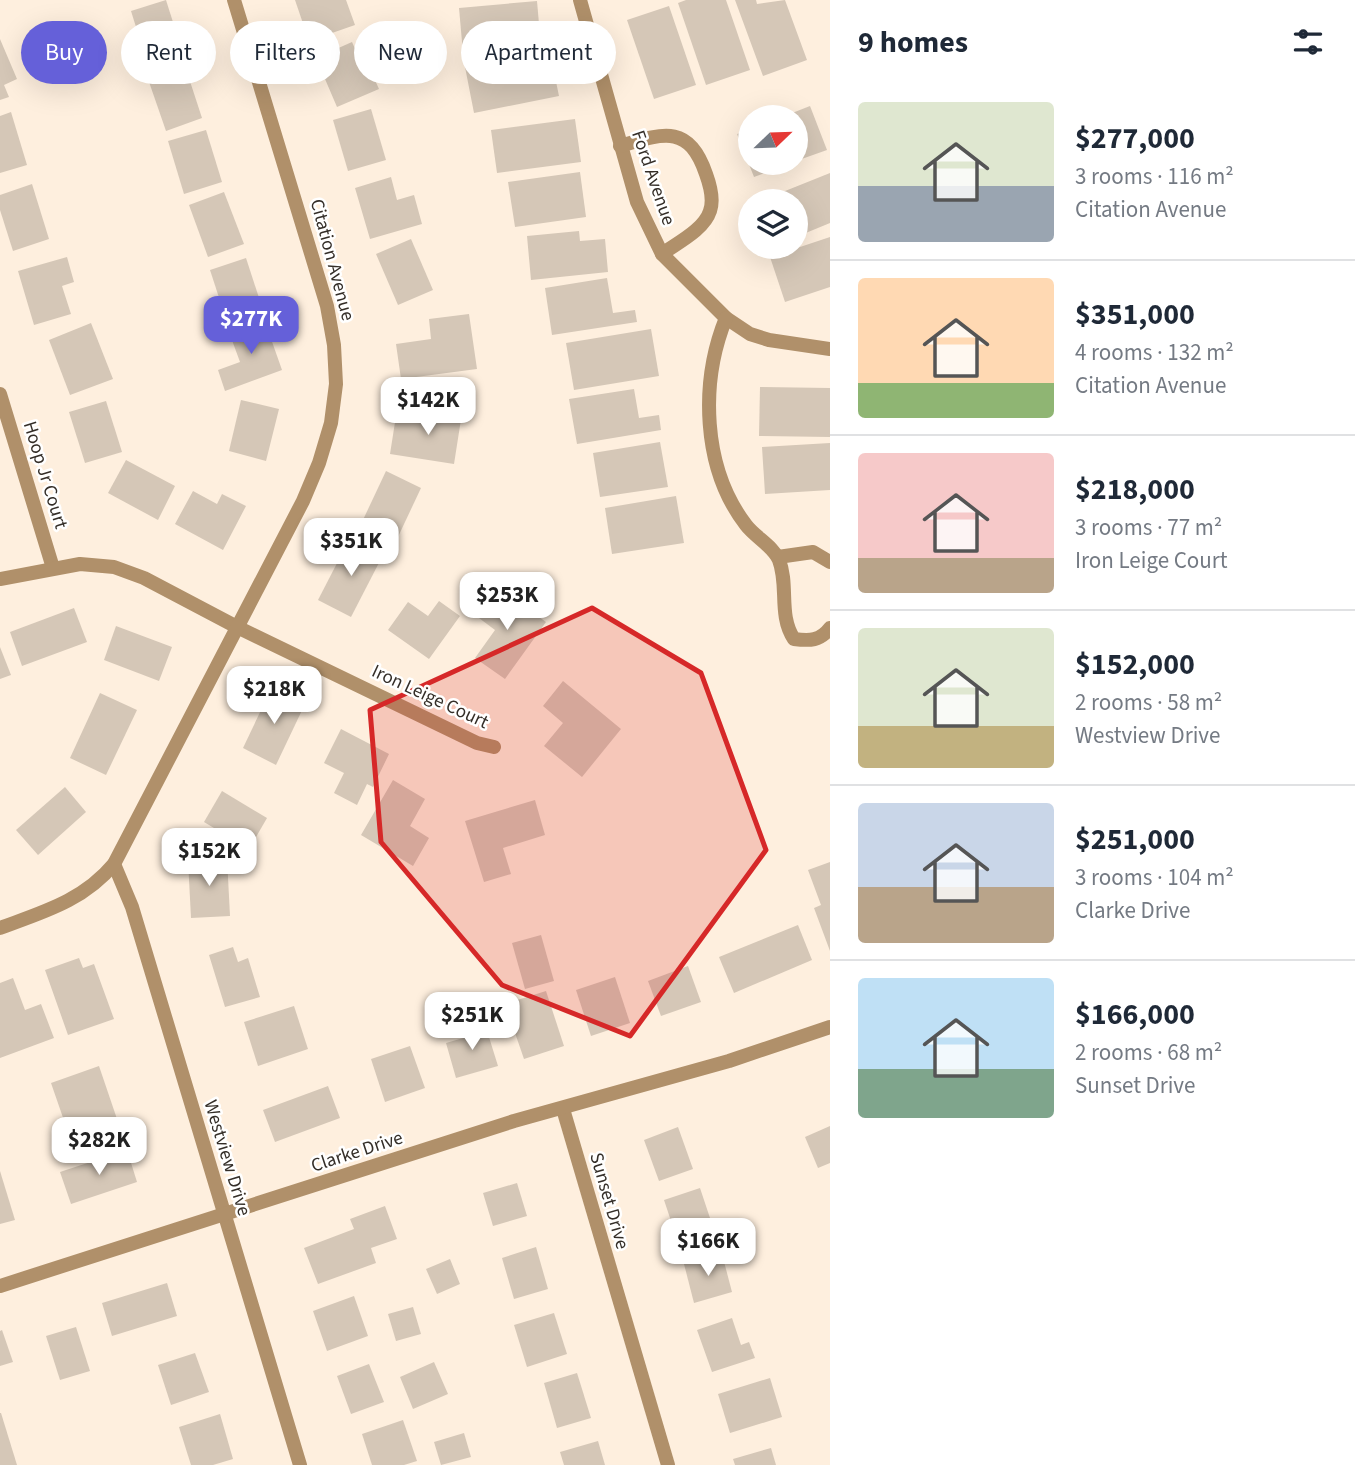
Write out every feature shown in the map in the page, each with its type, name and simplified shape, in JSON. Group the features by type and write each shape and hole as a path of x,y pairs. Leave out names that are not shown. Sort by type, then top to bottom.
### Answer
{"street":[{"name":"Citation Avenue","path":"0,928 79,897 114,864 303,501 319,463 331,423 336,384 334,345 327,306 234,0"},
{"name":"Ford Avenue","path":"580,0 638,202 662,254 726,318 750,334 769,340 830,349"},
{"path":"620,146 673,135 695,147 705,170 710,191 710,211 702,223 662,254"},
{"path":"726,318 716,344 709,379 714,448 726,488 746,525 778,557 783,576 785,615 794,639 807,641 821,638 830,628"},
{"name":"Hoop Jr Court","path":"0,394 53,568"},
{"path":"778,557 813,552 830,562"},
{"name":"Iron Leige Court","path":"0,579 80,564 114,567 144,578 237,627 477,743 494,747"},
{"name":"Westview Drive","path":"114,864 132,907 300,1465"},
{"name":"Clarke Drive","path":"0,1286 513,1121 729,1061 830,1027"},
{"name":"Sunset Drive","path":"563,1109 668,1465"}],"highlighted area":[{"path":"592,608 701,673 766,850 630,1036 502,985 381,842 370,710"}],"building":[{"path":"166,0 173,21 134,21 131,11"},
{"path":"295,0 346,0 354,25 340,30 340,21 302,21"},
{"path":"686,0 726,0 750,70 706,85 678,3"},
{"path":"735,0 756,0 757,4 785,0 807,60 763,76"},
{"path":"537,1 539,21 461,21 461,30 459,8"},
{"path":"669,6 696,85 654,99 627,20"},
{"path":"0,39 17,79 4,85 9,97 0,100"},
{"path":"352,42 354,46 354,84 377,84 379,89 337,107 327,84 340,84 340,47"},
{"path":"150,84 191,84 202,118 166,131"},
{"path":"468,84 557,84 559,96 474,113"},
{"path":"810,106 827,150 808,157"},
{"path":"371,109 386,160 348,171 333,120"},
{"path":"11,112 27,165 0,173 0,116"},
{"path":"575,119 581,162 497,173 491,130"},
{"path":"206,130 222,182 184,194 168,141"},
{"path":"580,172 586,217 515,227 508,182"},
{"path":"830,173 830,223 808,232 808,189 790,189"},
{"path":"391,177 397,200 414,195 422,224 370,239 355,188"},
{"path":"32,184 49,239 13,251 0,210 0,195"},
{"path":"224,192 244,244 208,257 189,205"},
{"path":"579,231 580,241 605,239 608,272 531,280 527,236"},
{"path":"830,237 830,287 785,302 771,259 808,259 808,244"},
{"path":"411,239 433,290 398,305 376,254"},
{"path":"67,257 74,282 62,286 71,314 34,325 18,271"},
{"path":"246,258 262,307 226,319 210,270"},
{"path":"607,278 613,313 635,310 637,322 552,335 545,288"},
{"path":"469,314 477,369 401,379 396,344 431,339 429,319"},
{"path":"264,319 282,370 225,391 218,370 240,362 229,332"},
{"path":"91,323 113,379 70,395 49,340"},
{"path":"651,329 659,376 574,390 566,343"},
{"path":"760,387 830,388 830,437 759,436"},
{"path":"634,389 639,418 659,415 661,430 577,444 569,399"},
{"path":"241,400 279,409 266,461 229,451"},
{"path":"106,401 122,452 85,463 69,412"},
{"path":"433,409 462,413 454,464 390,454 396,416 431,422"},
{"path":"660,442 668,487 600,497 593,453"},
{"path":"830,443 830,490 765,494 762,447"},
{"path":"126,460 175,486 158,520 108,493"},
{"path":"386,471 421,488 397,539 362,522"},
{"path":"193,491 217,504 222,494 246,506 223,550 175,524"},
{"path":"676,496 684,543 612,554 605,508"},
{"path":"350,538 383,555 351,617 318,600"},
{"path":"496,586 546,622 505,679 475,658 495,630 475,615"},
{"path":"439,601 460,616 429,659 388,630 408,602 428,616"},
{"path":"74,608 87,642 22,666 10,632"},
{"path":"116,626 172,647 159,681 104,660"},
{"path":"0,647 11,675 0,679"},
{"path":"563,681 621,729 582,777 544,746 563,723 543,706"},
{"path":"272,687 305,704 276,765 243,748"},
{"path":"100,693 137,710 106,775 70,758"},
{"path":"341,729 389,754 373,787 367,784 357,805 334,793 344,773 324,763"},
{"path":"393,780 425,799 410,826 429,838 413,866 361,835"},
{"path":"65,787 86,812 38,855 16,830"},
{"path":"222,791 267,818 249,849 204,822"},
{"path":"535,800 545,835 503,848 511,874 484,882 465,821"},
{"path":"227,858 230,916 191,918 188,860"},
{"path":"830,862 830,951 814,908 821,905 808,870"},
{"path":"798,925 812,960 734,993 719,957"},
{"path":"541,935 554,981 525,989 512,943"},
{"path":"233,947 238,962 248,958 260,997 225,1007 209,955"},
{"path":"79,958 83,968 94,964 114,1019 68,1035 45,970"},
{"path":"688,966 701,1002 661,1016 648,981"},
{"path":"615,977 630,1023 591,1036 576,990"},
{"path":"13,978 25,1010 41,1004 54,1038 0,1058 0,983"},
{"path":"546,991 564,1046 524,1059 505,1004"},
{"path":"294,1006 308,1049 258,1066 244,1022"},
{"path":"484,1021 498,1066 456,1078 446,1043 470,1036 467,1026"},
{"path":"410,1046 425,1088 385,1102 371,1059"},
{"path":"99,1066 117,1119 69,1135 51,1083"},
{"path":"328,1086 340,1118 275,1142 263,1110"},
{"path":"830,1126 830,1163 818,1168 805,1137"},
{"path":"678,1127 693,1169 659,1181 644,1140"},
{"path":"127,1150 137,1182 71,1204 60,1172"},
{"path":"0,1171 15,1220 0,1224"},
{"path":"517,1183 527,1216 493,1226 483,1193"},
{"path":"700,1188 713,1227 677,1239 664,1200"},
{"path":"385,1206 397,1239 371,1248 376,1263 318,1284 304,1248 354,1229 350,1219"},
{"path":"536,1247 548,1289 514,1299 502,1258"},
{"path":"722,1254 732,1292 694,1303 684,1264"},
{"path":"450,1259 460,1284 437,1294 426,1269"},
{"path":"167,1283 177,1316 112,1336 102,1303"},
{"path":"354,1296 368,1336 327,1351 313,1311"},
{"path":"413,1307 421,1334 396,1341 388,1314"},
{"path":"554,1313 567,1354 527,1367 514,1325"},
{"path":"732,1318 741,1345 749,1342 755,1358 712,1372 697,1330"},
{"path":"76,1327 90,1371 60,1380 46,1336"},
{"path":"2,1330 13,1362 0,1366 0,1331"},
{"path":"195,1353 209,1392 171,1405 158,1365"},
{"path":"434,1362 448,1394 413,1409 400,1377"},
{"path":"369,1364 384,1402 351,1414 337,1376"},
{"path":"577,1373 591,1418 557,1428 544,1383"},
{"path":"770,1378 782,1417 730,1433 718,1394"},
{"path":"1,1413 17,1465 0,1465"},
{"path":"220,1414 233,1459 213,1465 191,1465 179,1427"},
{"path":"403,1420 417,1461 404,1465 372,1465 362,1434"},
{"path":"464,1433 471,1457 441,1465 434,1442"},
{"path":"598,1441 605,1465 564,1465 560,1452"},
{"path":"771,1448 776,1465 735,1465 733,1459"}]}
